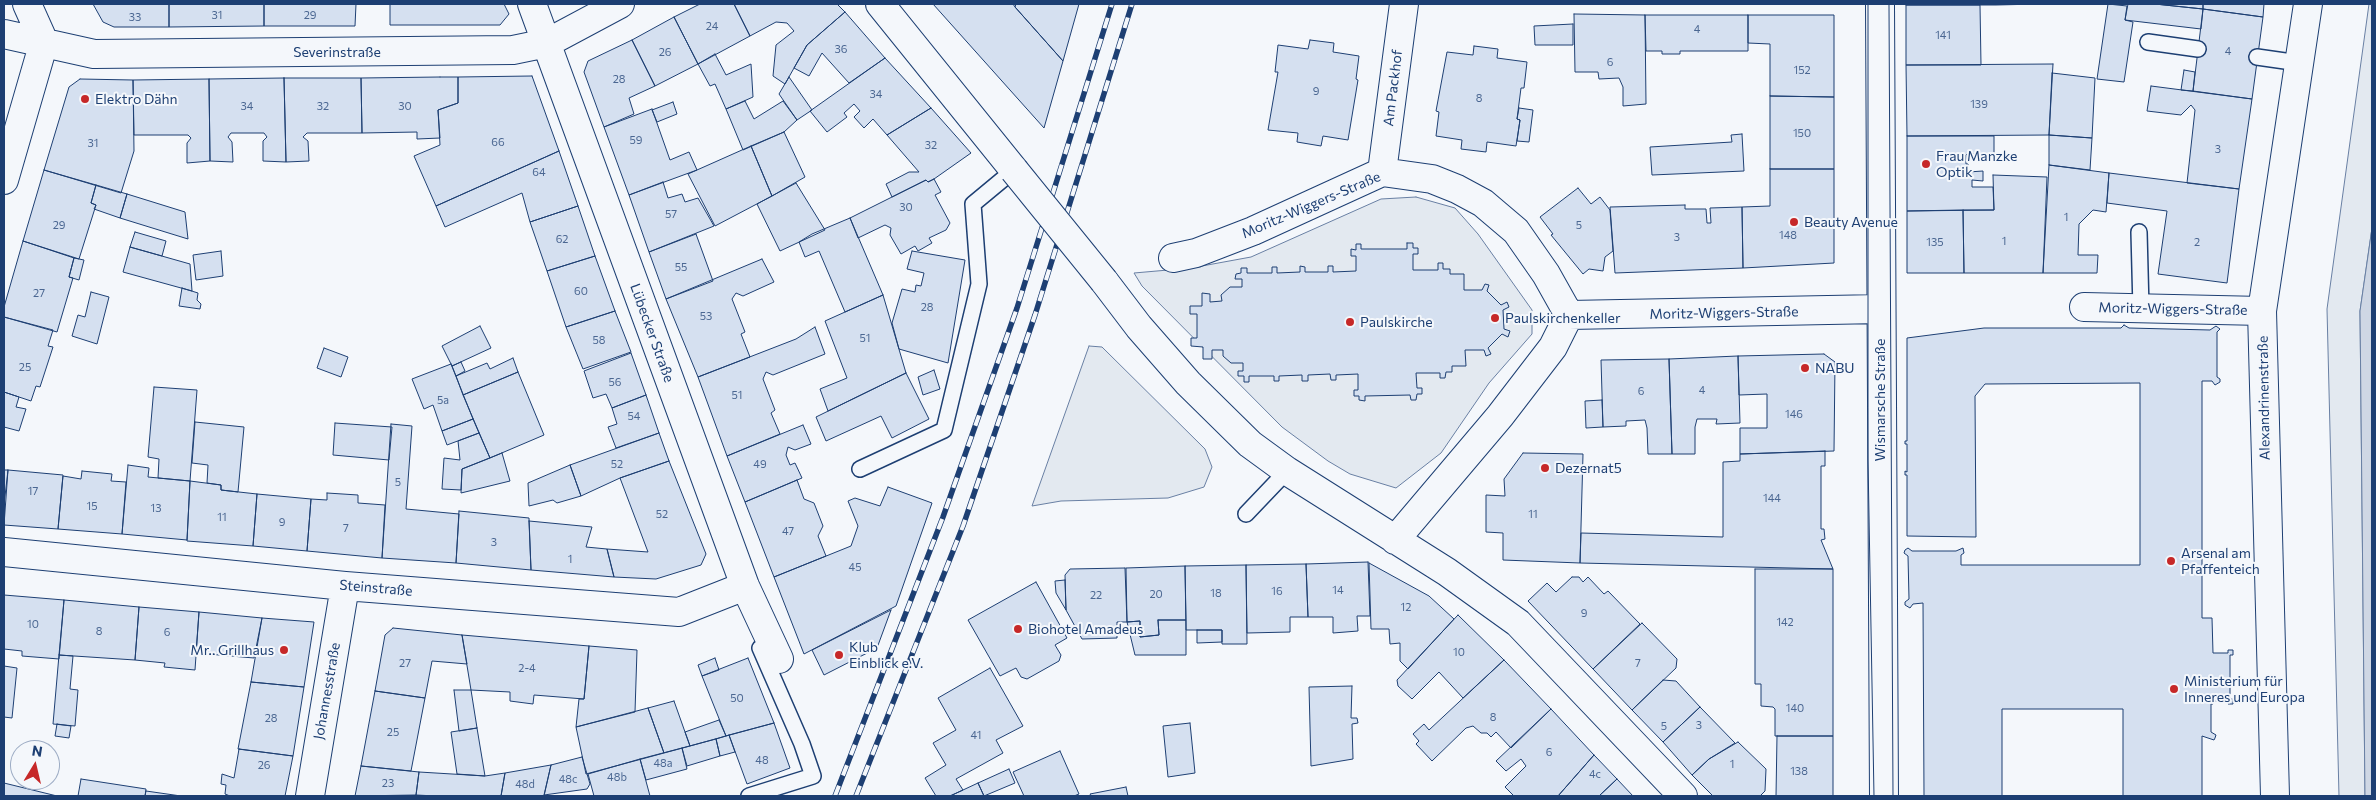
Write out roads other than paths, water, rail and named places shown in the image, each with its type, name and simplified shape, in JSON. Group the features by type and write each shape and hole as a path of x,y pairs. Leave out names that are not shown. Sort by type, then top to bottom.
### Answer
{"street":[{"path":"4,180 44,42 27,4"},
{"name":"Lübecker Straße","path":"532,4 744,586 775,650"},
{"name":"Severinstraße","path":"4,34 94,54 513,50 547,43 620,4"},
{"path":"880,4 1104,282 1138,327 1188,383 1250,444 1287,471 1447,572 1518,623 1683,796"},
{"name":"Am Packhof","path":"1382,172 1404,4"},
{"name":"Wismarsche Straße","path":"1880,4 1880,309 1884,796"},
{"name":"Alexandrinenstraße","path":"2275,796 2262,311 2308,4"},
{"name":"Moritz-Wiggers-Straße","path":"1173,258 1196,254 1253,231 1382,172 1432,179 1483,203 1516,231 1546,274 1569,316 1880,309"},
{"name":"Moritz-Wiggers-Straße","path":"2084,307 2262,311"},
{"path":"1395,540 1500,416 1553,347 1569,316"},
{"name":"Steinstraße","path":"4,552 345,586 679,612 744,586"},
{"name":"Johannesstraße","path":"310,796 345,586"}],"lane":[{"path":"2148,42 2198,49"},
{"path":"2258,57 2299,63"},
{"path":"860,469 944,430 979,284 974,204 1014,170"},
{"path":"2139,232 2141,309"},
{"path":"1246,514 1287,471"},
{"path":"749,796 813,776 802,744 759,647 775,650"}],"tram line":[{"path":"1868,4 1868,460 1874,796"},
{"path":"1889,4 1893,796"}],"railway":[{"path":"835,796 943,517 1017,308 1112,4"},
{"path":"856,796 963,526 1035,315 1132,4"}],"place":[{"name":"Elektro Dähn","path":"85,99"},
{"name":"Frau Manzke Optik","path":"1926,164"},
{"name":"Beauty Avenue","path":"1794,222"},
{"name":"Paulskirchenkeller","path":"1495,318"},
{"name":"Paulskirche","path":"1350,322"},
{"name":"NABU","path":"1805,368"},
{"name":"Dezernat5","path":"1545,468"},
{"name":"Arsenal am Pfaffenteich","path":"2171,561"},
{"name":"Biohotel Amadeus","path":"1018,629"},
{"name":"Mr.. Grillhaus","path":"284,650"},
{"name":"Klub Einblick e.V.","path":"839,655"},
{"name":"Ministerium für Inneres und Europa","path":"2174,689"}]}
